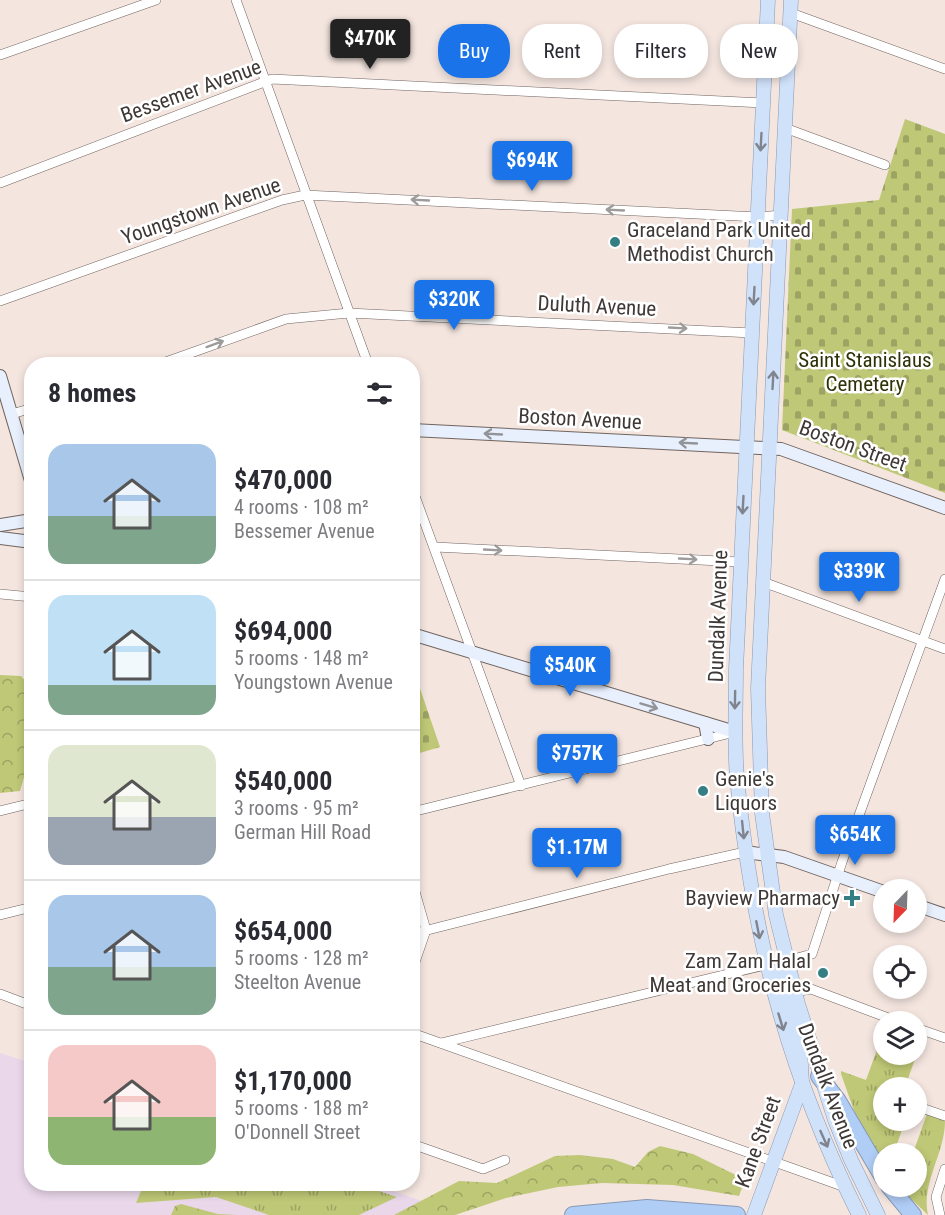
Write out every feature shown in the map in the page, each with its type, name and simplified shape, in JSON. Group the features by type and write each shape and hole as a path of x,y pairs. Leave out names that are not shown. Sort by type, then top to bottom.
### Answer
{"highway":[{"path":"819,1076 838,1101 873,1160"},
{"path":"898,1197 913,1215"},
{"path":"573,1215 647,1208 732,1214"}],"main road":[{"name":"Dundalk Avenue","path":"768,0 740,562 735,732 745,852 765,965 779,1019 802,1084 859,1215"},
{"name":"Dundalk Avenue","path":"791,7 769,443 758,735 768,855 776,915 786,961 819,1076 850,1160 878,1215"},
{"path":"776,915 772,933 785,996 800,1047 802,1084"},
{"name":"Kane Street","path":"754,1215 802,1084"}],"street":[{"path":"0,55 156,0"},
{"path":"236,0 365,357"},
{"path":"791,7 945,69"},
{"name":"Bessemer Avenue","path":"0,183 272,79 763,103"},
{"path":"785,128 885,165"},
{"name":"Youngstown Avenue","path":"0,302 282,200 305,195 758,217 781,215"},
{"name":"Duluth Avenue","path":"180,357 286,319 349,314 752,333"},
{"path":"0,376 24,456"},
{"path":"12,414 24,410"},
{"name":"Boston Avenue","path":"420,430 746,446 769,443"},
{"name":"Boston Street","path":"769,443 794,445 945,501"},
{"name":"Boston Street","path":"769,443 945,508"},
{"path":"420,509 520,786"},
{"path":"0,525 24,521"},
{"path":"0,538 24,541"},
{"path":"435,547 740,562"},
{"path":"786,961 812,954 945,579"},
{"path":"763,582 945,650"},
{"path":"0,594 24,596"},
{"path":"420,637 735,732"},
{"path":"705,723 708,740"},
{"path":"420,810 735,732"},
{"path":"0,811 24,805"},
{"path":"420,932 745,852 784,857 873,888"},
{"path":"927,908 945,915"},
{"path":"0,915 24,909"},
{"path":"420,909 426,930 420,948"},
{"path":"440,1043 765,965"},
{"path":"794,992 811,989 873,1012"},
{"path":"0,994 24,1003"},
{"path":"927,1032 945,1038"},
{"path":"420,1036 845,1187"},
{"path":"927,1110 945,1116"},
{"path":"420,1147 483,1169 505,1160"},
{"path":"940,1215 936,1197 945,1169"}],"shaded area":[{"path":"0,1053 24,1061 24,1191 393,1191 425,1202 402,1215 0,1215"}],"green space":[{"name":"Saint Stanislaus Cemetery","path":"905,119 945,134 945,493 782,430 792,209 879,200"},
{"path":"0,675 21,676 24,680 24,777 20,791 0,793"},
{"path":"420,688 440,747 420,753"},
{"path":"873,1061 873,1065 913,1065 909,1077 873,1077 873,1131 902,1131 897,1143 873,1143 873,1147 857,1119 841,1071 866,1080"},
{"path":"927,1114 945,1121 941,1145 930,1179 928,1215 909,1197 927,1197 927,1143 917,1143 921,1131 927,1131"},
{"path":"660,1146 693,1154 740,1177 744,1182 739,1196 673,1185 602,1183 558,1187 506,1198 455,1215 394,1215 459,1181 497,1183 555,1156 580,1155 613,1159 635,1167 648,1152"},
{"path":"141,1191 379,1191 397,1197 359,1215 269,1215 216,1197 136,1203"},
{"path":"181,1204 218,1214 238,1215 171,1215 175,1206"}],"place":[{"name":"Graceland Park United Methodist Church","path":"615,242"},
{"name":"Genie's Liquors","path":"703,791"},
{"name":"Bayview Pharmacy","path":"852,898"},
{"name":"Zam Zam Halal Meat and Groceries","path":"823,973"}]}
